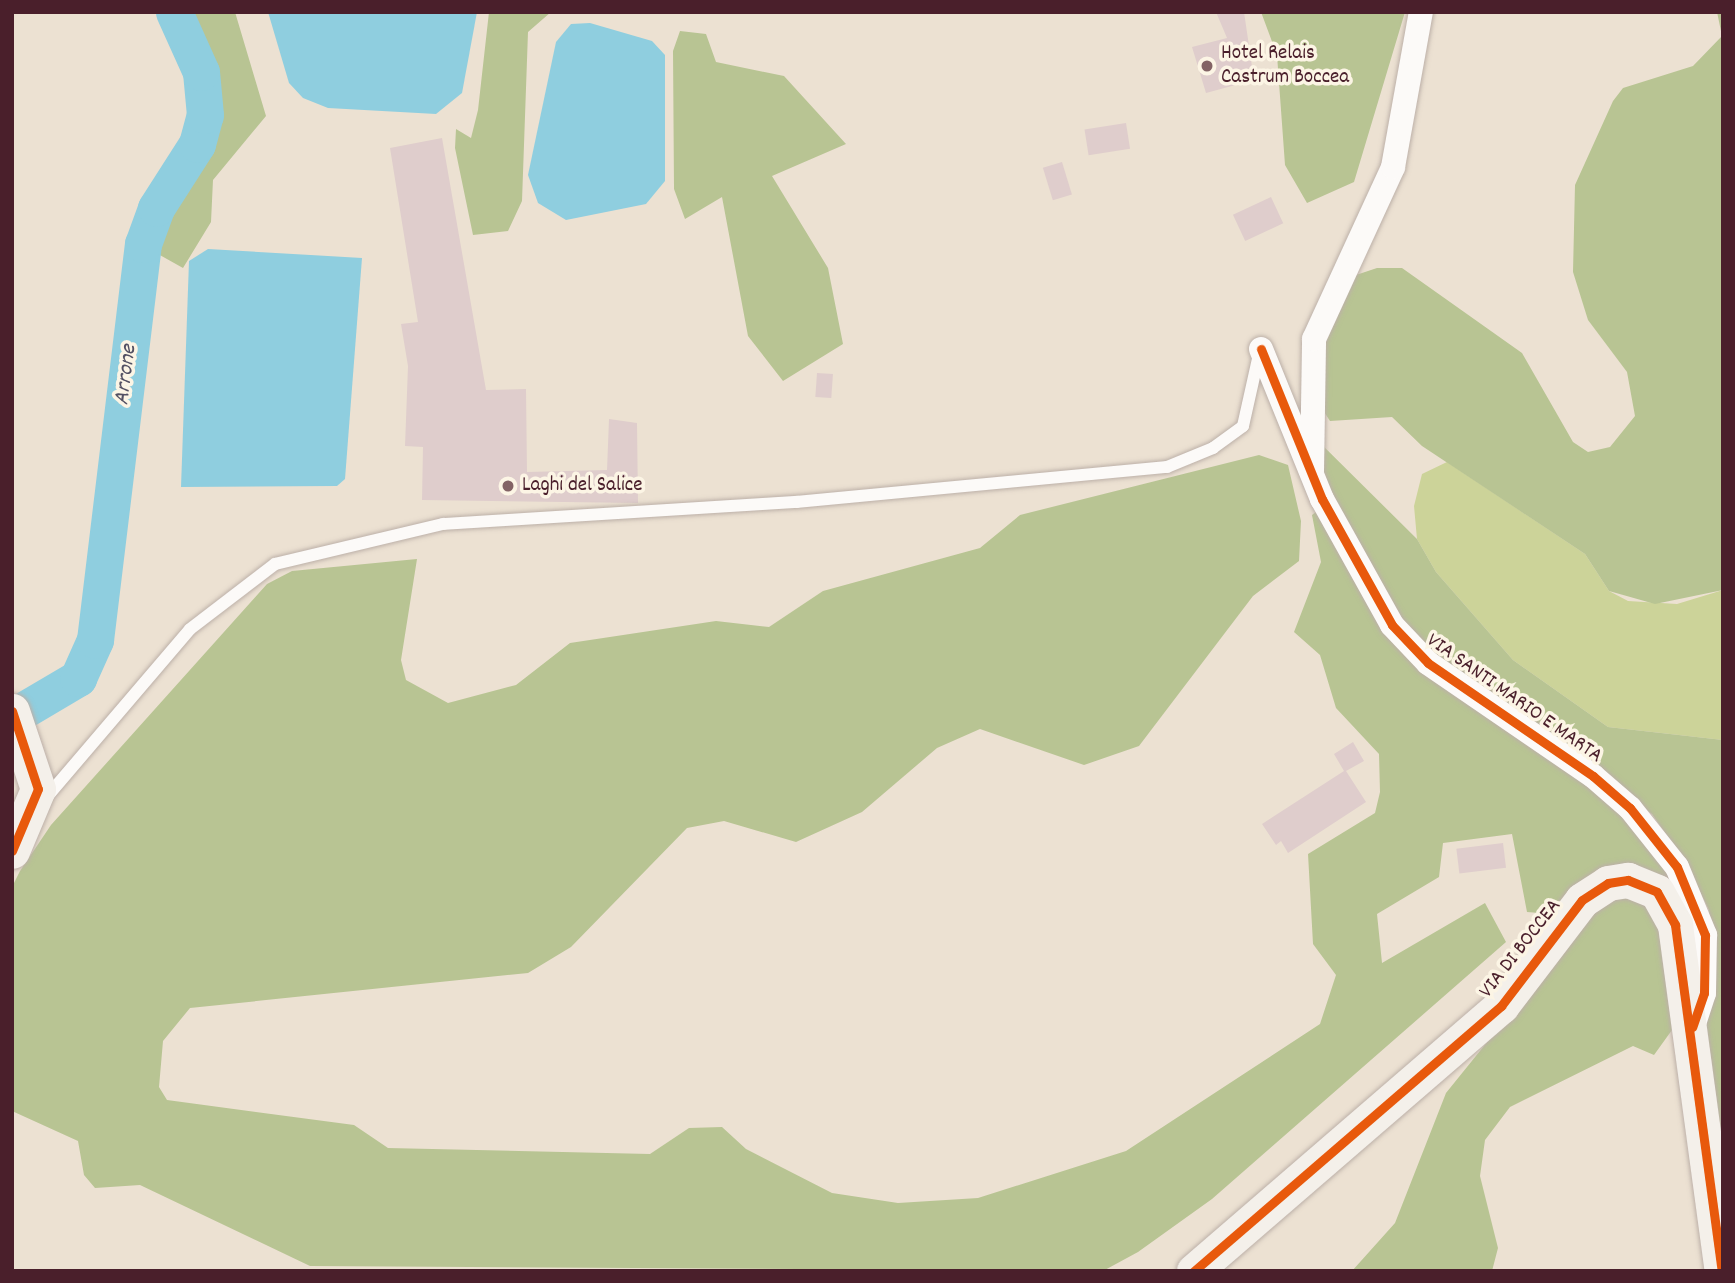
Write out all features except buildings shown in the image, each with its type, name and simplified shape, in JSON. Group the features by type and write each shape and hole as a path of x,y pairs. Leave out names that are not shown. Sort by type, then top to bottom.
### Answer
{"street":[{"path":"1312,475 1314,339 1393,167 1421,12"},
{"name":"VIA SANTI MARIO E MARTA","path":"1261,349 1312,475 1363,577 1412,648 1593,776 1630,808 1677,867 1695,902 1707,963 1690,1033"},
{"path":"12,711 36,769 32,815 12,851"},
{"name":"VIA DI BOCCEA","path":"1194,1271 1452,1052 1501,1006 1574,908 1608,883 1640,882 1668,907 1690,1033 1722,1270"}],"lane":[{"path":"32,815 190,629 275,564 443,524 796,502 1167,467 1213,448 1243,426 1261,349"}],"green space":[{"path":"183,12 235,12 266,116 213,180 211,222 183,268 158,254 163,217 201,154 217,94"},
{"path":"489,12 551,12 528,32 522,201 508,231 473,235 455,148 456,129 471,138 478,110"},
{"path":"1261,12 1405,12 1354,182 1307,203 1285,165 1277,55"},
{"path":"1717,12 1723,12 1723,590 1655,604 1609,591 1585,554 1422,446 1392,417 1330,421 1311,392 1326,310 1350,277 1377,268 1402,268 1522,353 1573,442 1588,452 1610,447 1635,416 1627,372 1588,320 1573,272 1575,185 1613,101 1623,88 1693,66 1722,36"},
{"path":"680,31 706,34 716,62 784,76 846,144 772,176 828,268 843,344 783,381 748,336 722,197 685,219 674,189 673,51"},
{"path":"1309,432 1417,539 1436,572 1513,660 1608,727 1723,740 1723,1204 1705,1031 1714,979 1709,910 1686,863 1652,814 1419,645 1331,505"},
{"path":"1259,455 1288,465 1301,521 1299,561 1253,596 1139,746 1084,765 980,729 937,748 862,812 796,842 724,821 687,828 571,947 528,973 190,1008 163,1041 159,1087 167,1100 354,1125 388,1148 650,1154 689,1128 722,1127 746,1149 832,1193 898,1203 978,1198 1126,1151 1320,1024 1336,975 1313,944 1308,854 1375,813 1380,792 1379,754 1336,708 1320,655 1294,632 1321,562 1312,515 1320,509 1387,623 1613,799 1677,873 1678,896 1659,885 1552,914 1527,912 1512,834 1443,843 1439,877 1377,914 1382,963 1485,903 1506,942 1212,1199 1138,1252 1103,1271 310,1266 140,1185 95,1188 84,1175 78,1141 12,1111 12,887 51,825 267,584 292,571 417,559 401,660 406,680 448,703 516,685 570,643 716,621 769,627 823,591 980,548 1020,515"},
{"path":"1447,462 1585,554 1609,591 1628,601 1677,604 1723,590 1723,740 1608,727 1513,660 1436,572 1417,539 1414,506 1422,474"},
{"path":"1622,896 1646,903 1667,936 1672,1030 1654,1055 1633,1046 1510,1107 1485,1140 1480,1176 1498,1248 1492,1271 1352,1271 1395,1223 1446,1093 1572,937 1602,905"}],"water":[{"path":"268,12 477,12 462,93 436,114 328,108 303,98 289,83"},
{"path":"590,23 652,41 665,55 665,181 646,204 566,220 538,203 528,175 556,42 571,24"},
{"path":"208,249 362,258 345,479 337,486 181,487 189,261"}],"waterway":[{"name":"Arrone","path":"12,717 78,678 95,640 143,244 156,208 197,144 205,115 201,72 174,12"}],"cycle path":[{"path":"1261,349 1322,499 1392,625 1428,663 1593,776 1630,808 1677,867 1705,935 1704,993 1692,1027"},
{"path":"12,711 38,789 12,851"},
{"path":"1194,1271 1501,1006 1582,900 1608,883 1628,880 1657,892 1675,925 1722,1271"}],"place":[{"name":"Hotel Relais Castrum Boccea","path":"1207,66"},
{"name":"Laghi del Salice","path":"508,486"}]}
